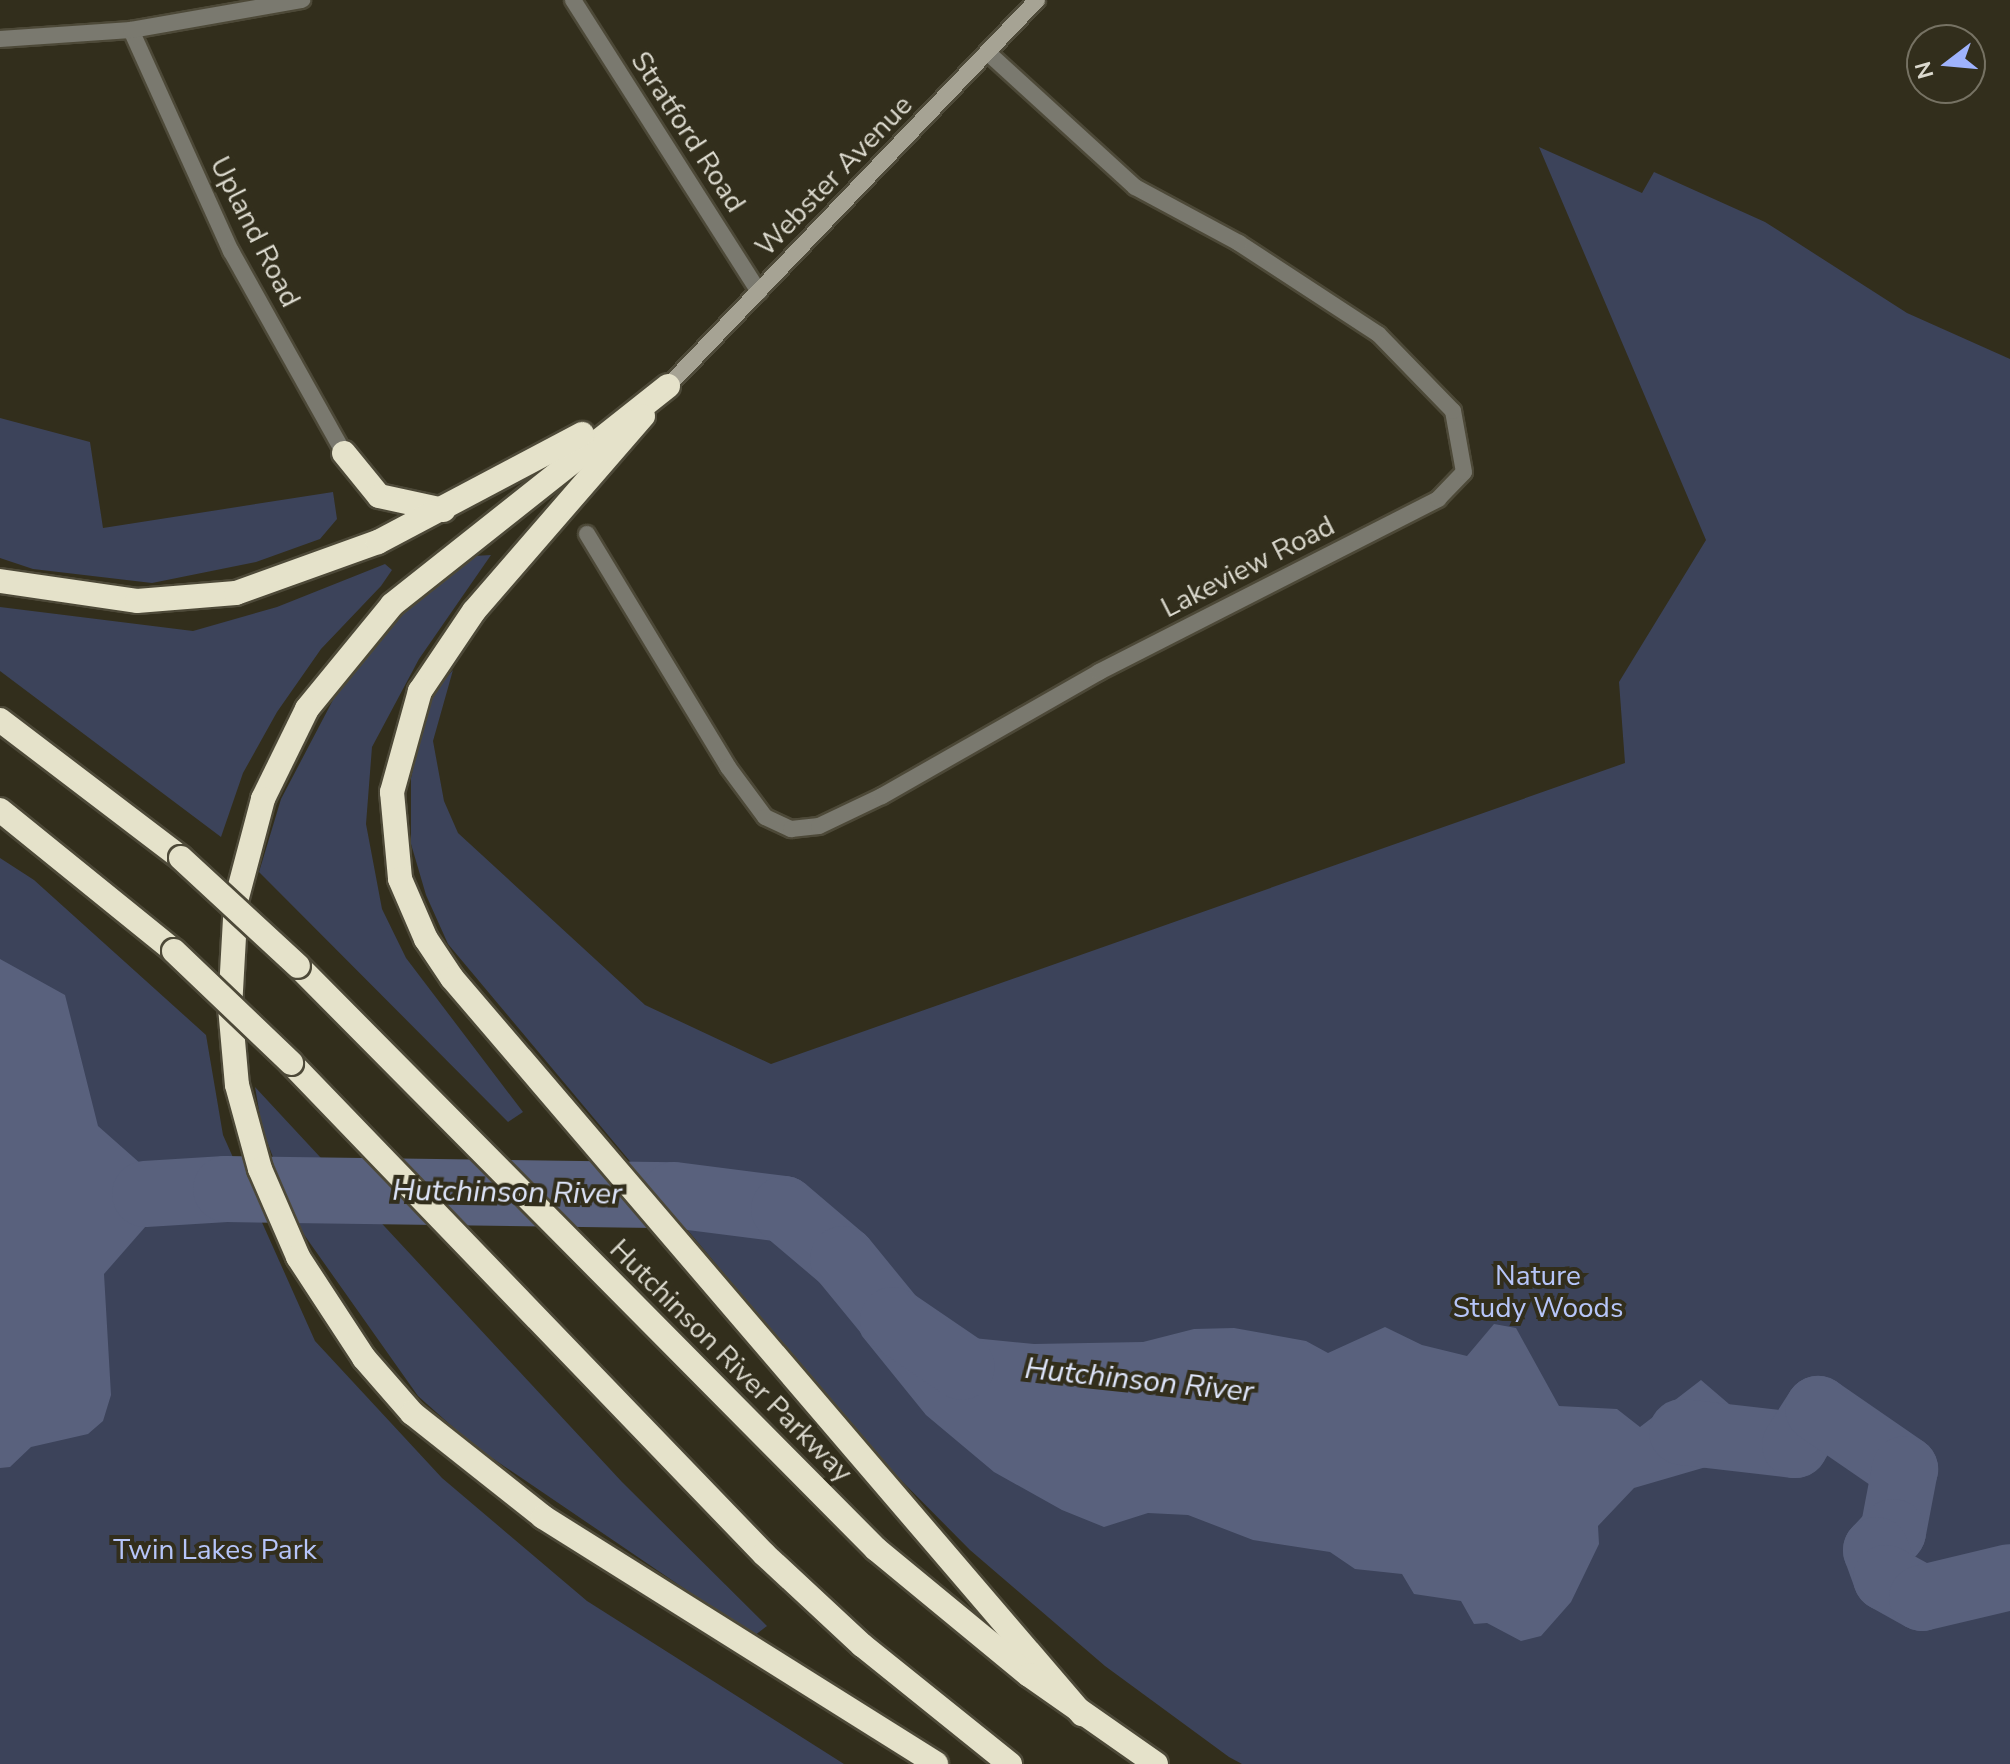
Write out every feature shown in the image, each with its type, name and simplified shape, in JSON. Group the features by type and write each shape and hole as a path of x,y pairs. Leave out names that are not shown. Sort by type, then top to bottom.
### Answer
{"highway":[{"path":"0,581 105,599 207,599 287,578 444,510 668,386"},
{"path":"668,386 437,660 408,720 392,792 400,879 426,939 702,1273 1082,1714"},
{"path":"668,386 392,605 340,663 284,751 247,849 230,954 236,1072 260,1169 276,1210 339,1324 391,1390 443,1441 543,1517 936,1764"},
{"path":"344,453 379,496 444,510"},
{"name":"Hutchinson River Parkway","path":"0,720 181,858 298,966 876,1549 1082,1714 1156,1764"},
{"path":"0,810 174,951 291,1063 764,1554 862,1645 1010,1764"}],"street":[{"path":"0,39 131,30 302,0"},
{"name":"Stratford Road","path":"573,0 759,292"},
{"name":"Webster Avenue","path":"668,386 1037,0"},
{"name":"Upland Road","path":"131,30 231,251 344,453"},
{"name":"Lakeview Road","path":"587,534 728,767 765,817 791,829 819,826 882,796 1099,672 1438,499 1464,472 1453,411 1378,334 1239,243 1135,187 987,52"}],"green space":[{"name":"Nature Study Woods","path":"1539,147 1642,193 1654,172 1765,222 1907,313 2010,359 2010,1764 1242,1764 1229,1757 1105,1666 970,1550 876,1455 448,944 426,895 411,844 411,778 429,697 453,670 433,741 444,801 458,833 645,1005 771,1064 1625,763 1619,682 1706,540"},
{"path":"0,418 90,442 103,528 333,492 337,519 320,539 256,562 152,583 33,569 0,558"},
{"path":"491,555 419,659 372,747 366,824 382,909 406,958 523,1112 508,1122 259,872 281,799 334,698 404,613 474,556"},
{"path":"385,564 392,570 381,586 321,649 277,712 243,773 221,837 0,671 0,607 193,631 277,607"},
{"name":"Twin Lakes Park","path":"0,858 34,880 206,1035 223,1135 315,1341 442,1478 587,1601 844,1764 0,1764"},
{"path":"255,1087 622,1482 767,1626 754,1636 473,1445 418,1396 300,1229 262,1128"}],"water":[{"path":"0,959 65,995 98,1126 141,1164 146,1226 104,1274 111,1395 103,1421 88,1434 31,1447 10,1467 0,1468"},
{"path":"849,1307 909,1317 963,1337 1034,1344 1143,1342 1194,1329 1234,1328 1306,1341 1328,1353 1385,1327 1422,1345 1467,1356 1494,1324 1516,1328 1559,1406 1617,1409 1640,1427 1701,1380 1771,1440 1761,1451 1634,1488 1598,1526 1599,1544 1571,1602 1541,1636 1521,1641 1487,1623 1474,1624 1461,1601 1414,1594 1402,1574 1355,1569 1330,1552 1253,1540 1188,1515 1148,1513 1104,1527 1062,1510 994,1472 926,1415 862,1336"}],"waterway":[{"name":"Hutchinson River","path":"145,1194 226,1189 674,1195 784,1209 843,1259 893,1320 962,1367"},
{"name":"Hutchinson River","path":"1682,1432 1795,1445 1818,1409 1905,1469 1893,1532 1876,1550 1886,1578 1922,1598 2010,1577"}]}
